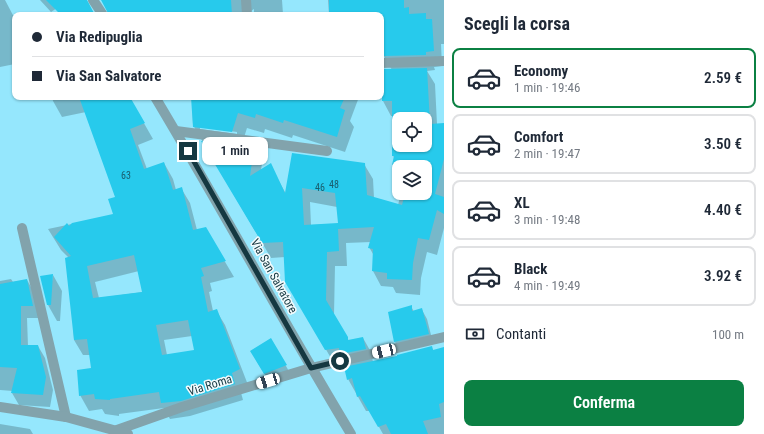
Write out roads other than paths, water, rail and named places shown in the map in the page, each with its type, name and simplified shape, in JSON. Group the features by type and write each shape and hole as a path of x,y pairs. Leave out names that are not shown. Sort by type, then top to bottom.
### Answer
{"street":[{"path":"93,0 101,12"},
{"path":"246,0 247,12"},
{"path":"384,63 444,61"},
{"name":"Via San Salvatore","path":"157,100 198,167 311,368 351,434"},
{"path":"176,131 327,150"},
{"path":"22,228 66,417"},
{"name":"Via Roma","path":"118,432 182,407 311,368 444,337"},
{"path":"0,408 66,417 128,434"}]}
